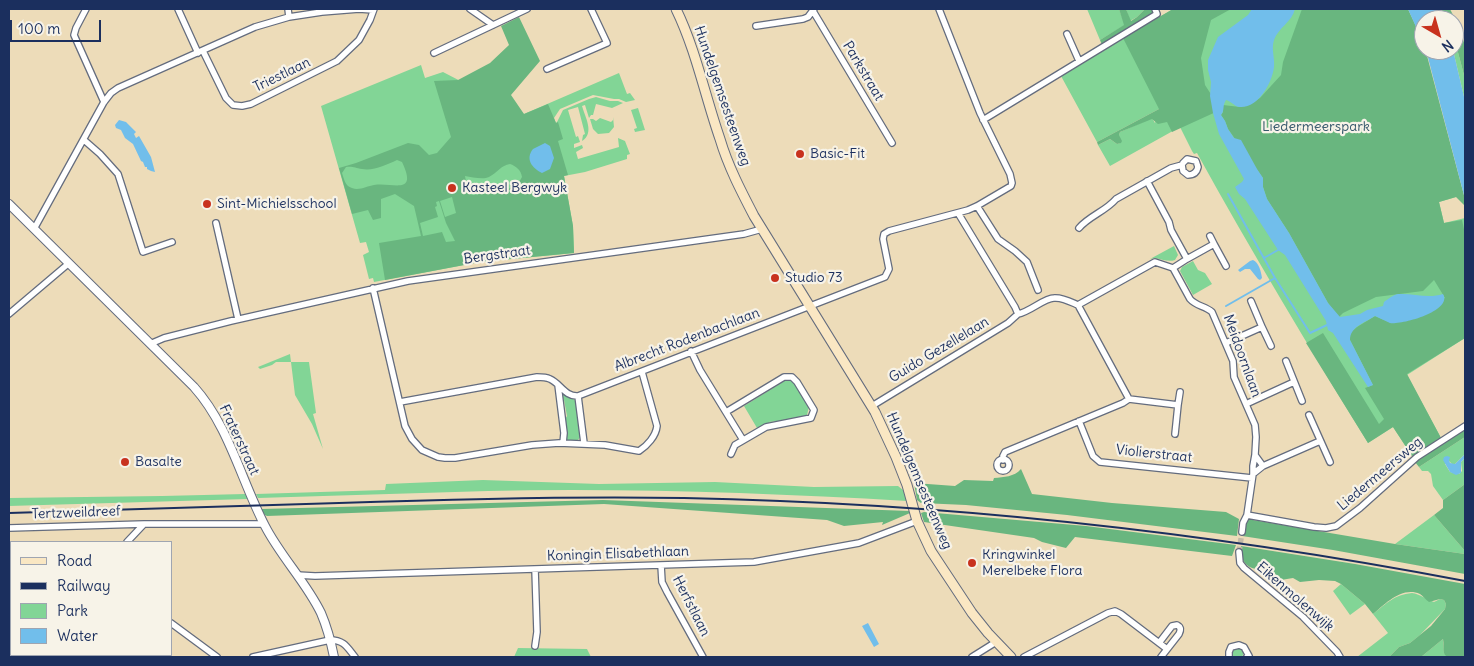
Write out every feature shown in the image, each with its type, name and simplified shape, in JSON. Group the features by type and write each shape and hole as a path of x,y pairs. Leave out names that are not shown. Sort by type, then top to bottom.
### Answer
{"main road":[{"name":"Hundelgemsesteenweg","path":"676,9 690,43 720,140 743,196 872,406 904,477 917,521 937,561 968,607 996,642 1011,657"}],"street":[{"path":"86,9 74,35 104,102"},
{"name":"Triestlaan","path":"178,9 226,98 233,105 246,106 337,61 359,40 374,9"},
{"path":"288,9 289,17"},
{"path":"34,230 104,102 118,88 255,27 289,17 322,12 374,9"},
{"path":"470,9 493,25"},
{"path":"434,53 527,9"},
{"path":"547,69 607,43 591,9"},
{"path":"939,9 983,120 1010,174 1012,183 1011,186 976,206 958,213 1018,314"},
{"path":"983,120 1157,14 1155,9"},
{"name":"Parkstraat","path":"756,26 767,26 803,19 808,17 813,10 892,143"},
{"path":"1067,34 1079,61"},
{"path":"84,140 118,174 144,252 172,242"},
{"path":"1079,228 1084,222 1095,217 1100,210 1112,204 1116,199 1171,168 1182,166"},
{"path":"1147,181 1187,259"},
{"name":"Fraterstraat","path":"9,204 194,387 209,406 264,524 320,612 334,657"},
{"path":"976,206 998,239 1027,262 1038,290"},
{"name":"Albrecht Rodenbachlaan","path":"576,396 884,277 889,269 883,239 884,234 889,231 958,213"},
{"path":"216,223 238,319"},
{"name":"Bergstraat","path":"150,344 158,340 238,319 373,288 436,276 744,234 762,229"},
{"path":"1210,236 1226,266"},
{"path":"1129,400 1078,304 1150,264 1158,263 1173,268 1214,244"},
{"path":"9,314 68,264"},
{"name":"Meidoornlaan","path":"1173,268 1190,299 1212,312 1233,361 1234,377 1256,430 1248,515"},
{"path":"373,288 405,426 409,435 422,450 438,457 455,458 532,445 563,443 584,443 639,451 655,435 657,426 642,372"},
{"name":"Guido Gezellelaan","path":"872,406 1004,326 1018,314 1027,312 1053,297 1078,304"},
{"path":"1251,301 1271,346"},
{"path":"1226,343 1262,327"},
{"path":"691,352 743,440"},
{"path":"1286,361 1302,401"},
{"path":"400,402 537,377 550,378 576,396 584,443"},
{"path":"726,412 784,377 792,377 797,382 814,410 811,418 766,427 735,445 731,454"},
{"path":"1246,404 1294,382"},
{"path":"558,385 564,433 563,443"},
{"path":"1175,434 1180,392"},
{"path":"1003,460 1005,452 1129,400 1178,405"},
{"path":"1309,415 1330,462"},
{"name":"Violierstraat","path":"1079,421 1093,456 1100,462 1253,476"},
{"name":"Liedermeersweg","path":"1248,515 1314,527 1326,528 1336,526 1360,508 1417,457 1465,426"},
{"path":"1253,476 1263,466 1320,442"},
{"path":"1255,455 1263,466"},
{"path":"1242,532 1243,524 1248,515"},
{"name":"Koningin Elisabethlaan","path":"297,575 754,562 844,546 881,535 917,521"},
{"name":"Tertzweildreef","path":"127,541 144,524"},
{"name":"Tertzweildreef","path":"9,528 144,524 264,524"},
{"name":"Eikenmolenwijk","path":"1239,552 1239,562 1244,568 1303,617 1340,657"},
{"name":"Herfstlaan","path":"661,564 664,587 703,657"},
{"path":"535,569 537,632 535,646"},
{"path":"303,584 314,576"},
{"path":"1024,657 1093,620 1115,611 1167,649"},
{"path":"172,624 217,657"},
{"path":"1159,643 1172,626 1175,624 1179,626 1180,632 1161,657"},
{"path":"253,657 330,640 340,640 355,657"},
{"path":"972,657 996,642"},
{"path":"1229,657 1230,650 1236,645 1244,647 1249,657"}],"green space":[{"path":"1087,9 1119,9 1125,25 1100,40"},
{"path":"1119,9 1126,9 1131,21 1145,9 1152,9 1153,13 1102,45 1100,40 1124,25"},
{"path":"1126,9 1145,9 1130,21"},
{"name":"Liedermeerspark","path":"1173,9 1397,9 1456,197 1439,202 1444,223 1465,218 1465,338 1407,375 1441,438 1412,456 1393,427 1368,443 1281,299 1197,153 1194,154 1192,151 1180,127 1110,166 1098,145 1110,139 1117,144 1120,143 1120,132 1152,118 1155,123 1159,109 1097,142 1061,76"},
{"path":"1173,9 1231,9 1211,20 1201,58 1205,85 1214,99 1218,111 1172,132 1167,122 1158,124 1152,119 1120,132 1121,143 1117,144 1110,139 1098,145 1097,142 1159,109 1123,38"},
{"name":"Liedermeerspark","path":"1302,9 1408,9 1414,22 1414,60 1428,60 1465,199 1465,205 1456,197 1439,202 1444,223 1462,220 1465,234 1465,338 1407,374 1441,438 1412,456 1393,427 1368,443 1306,343 1323,333 1379,424 1384,419 1365,388 1373,385 1350,340 1350,333 1375,316 1391,323 1445,298 1434,280 1423,291 1376,297 1343,313 1339,317 1328,303 1289,233 1267,199 1263,187 1263,178 1228,129 1221,115 1223,105 1240,107 1260,98 1281,75 1283,62"},
{"path":"519,17 540,61 511,95 524,114 548,104 556,123 558,122 563,139 558,141 568,175 564,176 573,226 574,253 480,262 385,280 379,243 421,236 414,206 395,194 381,199 381,218 373,220 368,210 352,214 339,168 408,143 419,145 429,155 437,153 451,137 434,81 458,80 490,63 509,45 501,26","holes":["397,160 402,162 407,180 401,185 374,185 355,189 346,184 342,173 346,167 360,169 380,167","510,164 516,167 522,177 513,187 500,192 472,195 468,193 465,176 487,178","452,197 456,213 445,217 440,201","439,201 446,223 455,241 446,242 442,232 423,236 420,223 438,217 435,207 437,206 436,202"]},
{"path":"1464,43 1465,46 1465,79 1460,60 1464,60"},
{"path":"1455,60 1460,60 1465,79 1465,101"},
{"path":"421,65 425,78 443,72 524,114 619,73 627,94 630,93 635,100 626,102 593,95 560,109 554,118 556,123 563,110 596,97 623,103 612,108 596,104 593,115 589,118 585,105 582,106 589,129 586,138 582,141 585,134 578,107 568,110 576,137 578,136 580,142 574,144 574,148 582,145 583,148 576,152 578,159 619,147 618,138 625,141 630,154 627,155 627,159 585,172 564,176 573,226 574,253 480,262 374,282 373,278 369,279 363,255 369,252 366,242 360,243 321,106"},
{"path":"638,108 645,130 635,132 634,129 637,128 631,110"},
{"path":"613,117 614,127 609,133 598,134 593,129 590,119 596,121 600,118 611,122"},
{"path":"1174,246 1178,255 1175,260 1150,259"},
{"path":"1193,261 1198,270 1205,273 1212,284 1193,295 1180,271 1182,267"},
{"path":"290,354 291,362 276,362 260,369 258,367"},
{"path":"291,362 309,362 316,413 313,414 323,449 312,424 295,395"},
{"path":"786,380 793,381 809,407 807,415 804,418 779,423 779,421 769,422 769,424 757,428 744,406"},
{"path":"564,393 576,401 581,436 578,440 566,440 564,421 567,416 561,394"},
{"path":"1465,429 1465,437 1419,467 1415,462"},
{"path":"1465,437 1465,454 1455,464 1449,461 1445,464 1450,472 1459,474 1462,471 1461,462 1465,458 1465,484 1443,500 1433,486 1431,474 1428,471 1422,471 1419,467"},
{"path":"1021,469 1032,494 1112,503 1226,512 1239,519 1237,536 1067,515 966,505 921,503 917,500 914,483 955,486 964,480 993,481 994,478 1012,475"},
{"path":"483,480 599,484 715,482 814,487 898,486 903,490 907,501 593,490 488,491 258,498 256,494 385,490 386,484"},
{"path":"1465,484 1465,551 1434,515 1443,508 1443,500"},
{"path":"245,494 248,499 9,506 9,498"},
{"path":"603,500 910,511 910,513 882,525 883,522 844,526 827,520 604,504 267,516 261,509"},
{"path":"921,513 1086,526 1236,545 1232,556 1075,537 1066,548 1034,538 924,522"},
{"path":"1434,515 1465,551 1465,554 1395,544"},
{"path":"1247,519 1465,554 1465,574 1242,536"},
{"path":"1241,546 1465,584 1465,657 1447,657 1444,651 1443,639 1421,657 1389,657 1399,647 1410,643 1431,626 1445,609 1446,604 1444,600 1440,599 1429,602 1420,594 1407,592 1394,597 1373,614 1365,604 1335,581 1300,582 1293,578 1281,580 1270,569 1264,570 1248,566 1242,558"},
{"path":"1341,584 1365,604 1350,615 1333,591"},
{"path":"1412,593 1434,602 1440,599 1444,600 1446,604 1445,609 1420,635 1410,643 1399,647 1389,657 1357,657 1388,633 1373,614 1395,598"},
{"path":"1443,639 1444,653 1449,657 1421,657"},
{"path":"1236,647 1243,650 1242,657 1232,657 1233,648"},
{"path":"518,648 587,649 591,657 514,657"}],"water":[{"path":"1252,9 1295,9 1291,18 1274,40 1273,73 1263,94 1246,107 1239,107 1226,100 1221,115 1234,138 1241,140 1263,178 1263,187 1267,199 1289,233 1328,303 1340,317 1360,314 1383,306 1384,302 1398,294 1432,296 1443,294 1444,300 1441,306 1425,316 1405,322 1390,323 1375,316 1352,332 1350,340 1373,385 1368,387 1333,333 1328,330 1326,321 1285,255 1278,250 1235,187 1244,179 1219,134 1210,96 1211,82 1208,60 1218,37 1248,15"},
{"path":"1408,9 1436,9 1414,10 1414,22"},
{"path":"1429,60 1455,60 1465,101 1465,199"},
{"path":"119,120 126,122 136,132 134,134 136,138 139,136 151,157 155,172 145,167 133,144 125,138 121,130 116,128 115,125"},
{"path":"545,143 550,146 554,158 550,169 542,173 535,169 531,163 530,156 533,149"},
{"path":"1253,260 1257,263 1260,270 1262,278 1260,280 1250,269 1240,272 1238,270"},
{"path":"1465,454 1465,458 1461,462 1461,473 1456,475 1450,472 1443,460 1444,457 1450,457 1450,463 1455,464"},
{"path":"868,623 879,644 874,647 862,626"}],"waterway":[{"path":"1228,194 1275,278 1310,333 1327,325"},
{"path":"1264,258 1278,250"},
{"path":"1226,306 1275,278"}],"tunnel":[{"path":"1239,552 1242,532"}],"railway":[{"path":"9,513 511,498 641,497 783,501 881,506 1077,523 1272,548 1465,581"}],"place":[{"name":"Basic-Fit","path":"800,154"},
{"name":"Kasteel Bergwyk","path":"452,188"},
{"name":"Sint-Michielsschool","path":"207,204"},
{"name":"Studio 73","path":"775,278"},
{"name":"Basalte","path":"125,462"},
{"name":"Kringwinkel Merelbeke Flora","path":"972,563"}]}
